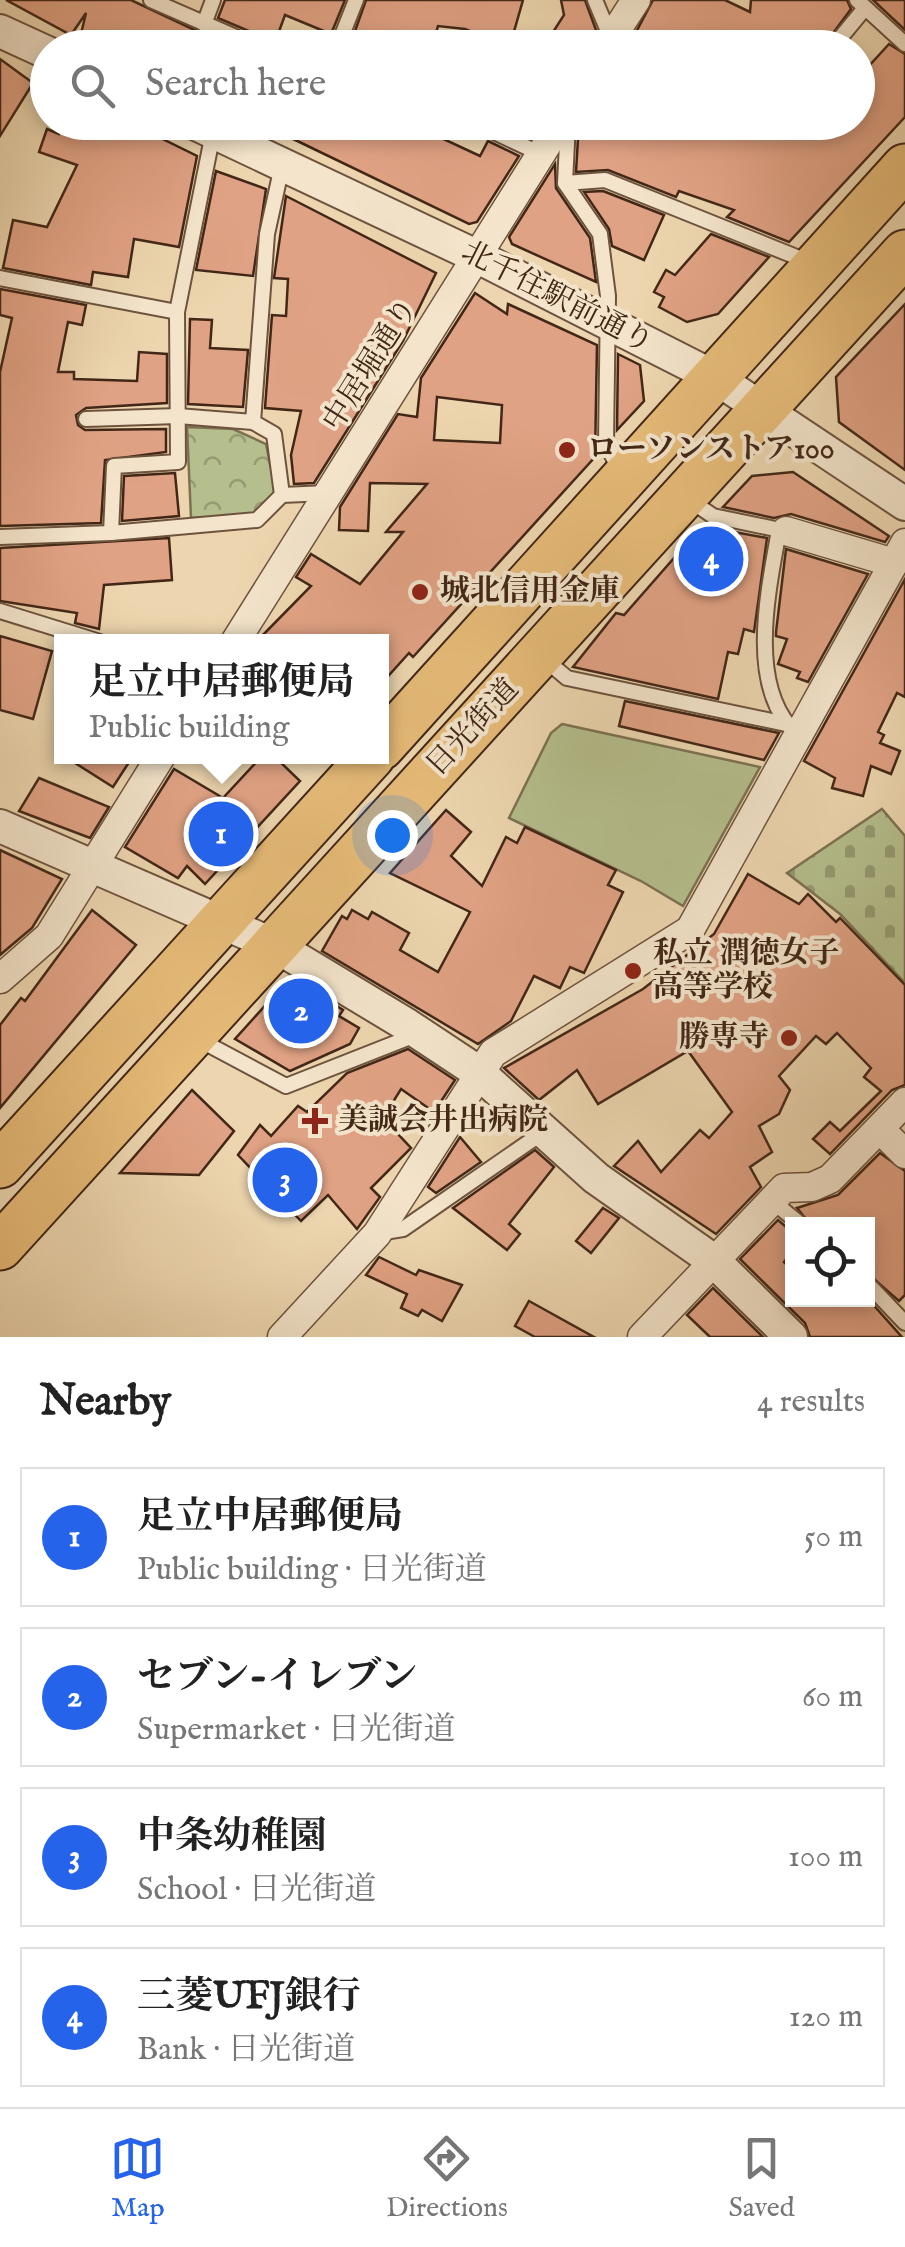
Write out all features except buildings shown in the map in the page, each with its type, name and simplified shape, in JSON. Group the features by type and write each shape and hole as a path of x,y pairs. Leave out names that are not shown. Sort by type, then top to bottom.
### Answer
{"highway":[{"name":"日光街道","path":"389,738 905,166"},
{"name":"日光街道","path":"0,1247 905,253"},
{"path":"0,1165 365,764"}],"street":[{"path":"623,30 636,0"},
{"path":"0,30 30,44"},
{"name":"北千住駅前通り","path":"228,140 476,256 716,378 905,504"},
{"name":"中居堀通り","path":"241,634 551,140"},
{"path":"282,1337 377,1234 493,1053 690,930 792,729 900,553 782,530"},
{"path":"0,979 48,936 157,764"},
{"path":"0,826 274,945 418,1033 478,1072 542,1133 614,1192 714,1261 791,1337"},
{"path":"642,1337 784,1188 812,1187 830,1178 905,1102"},
{"path":"880,1130 905,1154"}],"lane":[{"path":"151,0 218,30"},
{"path":"204,24 213,0"},
{"path":"344,30 356,0"},
{"path":"595,0 610,30"},
{"path":"844,30 861,4 905,44"},
{"path":"111,534 114,466 178,462 177,312 201,140"},
{"path":"511,140 541,154"},
{"path":"565,140 566,183 600,234 608,296 606,443 624,479"},
{"path":"253,422 267,234 282,166"},
{"path":"566,183 605,180 816,264"},
{"path":"0,278 177,312"},
{"path":"86,419 178,416 253,422 274,434 282,495"},
{"path":"0,537 111,534 257,520 282,495 331,492"},
{"path":"685,498 713,516 782,530 763,632 767,669 792,729"},
{"path":"0,612 73,634"},
{"path":"540,656 568,678 792,729"},
{"path":"191,1036 286,1086 418,1033"},
{"path":"377,1234 403,1229 542,1133"},
{"path":"771,1200 792,1217"},
{"path":"875,1292 905,1324"}],"green space":[{"path":"187,427 233,429 266,444 276,493 255,516 191,518"},
{"path":"562,724 760,767 683,906 641,881 509,818 551,733"},
{"path":"882,809 905,836 905,983 840,914 787,873"}],"place":[{"name":"ローソンストア100","path":"567,450"},
{"name":"三菱UFJ銀行","path":"711,559"},
{"name":"城北信用金庫","path":"420,592"},
{"name":"足立中居郵便局","path":"221,834"},
{"name":"私立 潤徳女子 高等学校","path":"633,971"},
{"name":"セブン-イレブン","path":"301,1011"},
{"name":"勝専寺","path":"789,1038"},
{"name":"美誠会井出病院","path":"315,1121"},
{"name":"中条幼稚園","path":"285,1180"}]}
